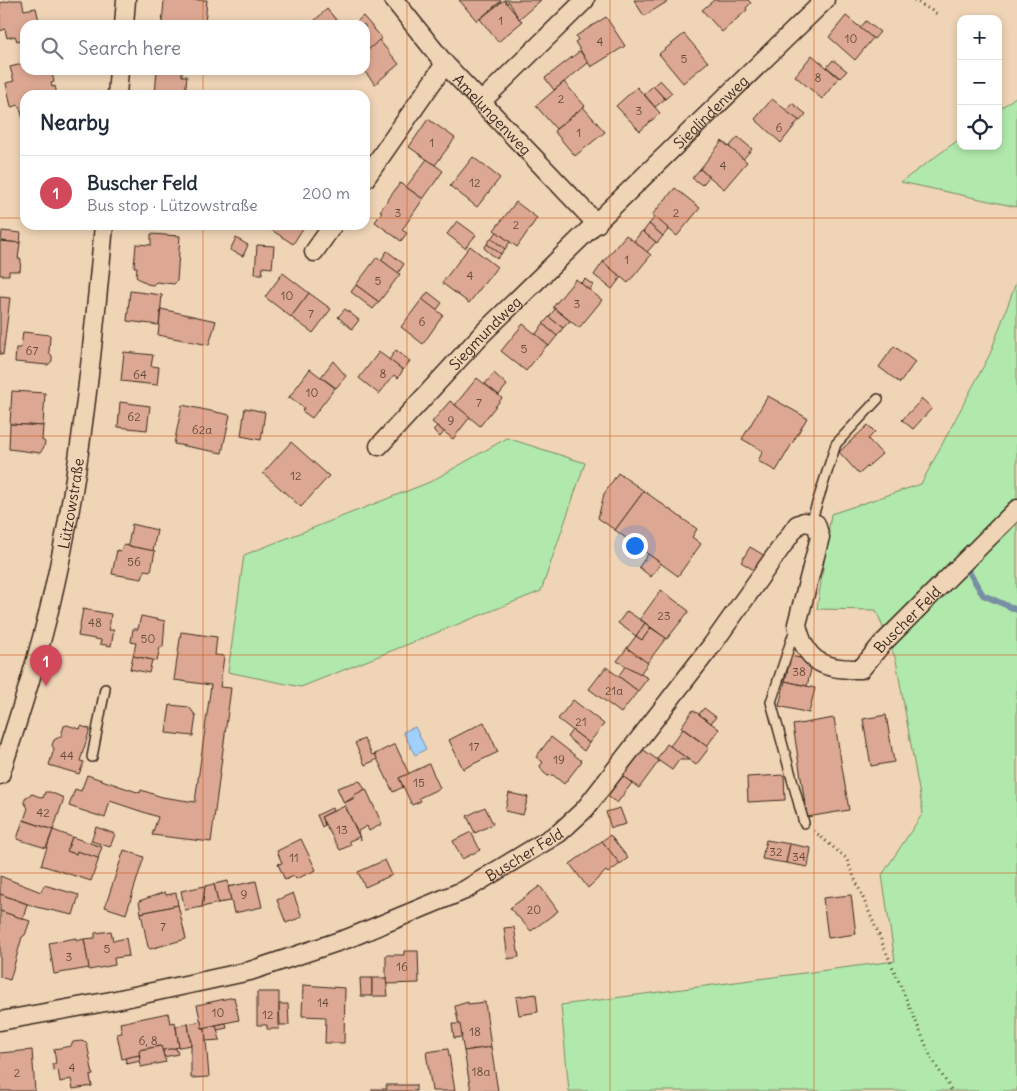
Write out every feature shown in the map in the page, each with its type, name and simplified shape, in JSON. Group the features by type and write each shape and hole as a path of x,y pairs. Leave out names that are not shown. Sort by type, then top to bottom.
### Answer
{"street":[{"path":"124,20 126,0"},
{"name":"Amelungenweg","path":"394,0 445,64 597,224"},
{"path":"482,101 585,0"},
{"name":"Sieglindenweg","path":"597,224 825,0"},
{"path":"370,172 445,64"},
{"path":"117,90 119,75"},
{"name":"Siegmundweg","path":"379,446 483,333 597,224"},
{"name":"Lützowstraße","path":"0,775 54,589 75,475 87,390 103,230"},
{"path":"314,252 329,230"},
{"name":"Buscher Feld","path":"797,624 799,637 807,652 823,666 841,669 861,669 881,646 1017,509"},
{"path":"797,624 820,537 816,524 811,522"},
{"name":"Buscher Feld","path":"0,1021 112,1001 250,971 349,938 451,897 466,890 552,838 585,809 712,645 797,525 811,522"}],"lane":[{"path":"811,522 836,444 878,399"},
{"path":"797,624 771,702 804,823"},
{"path":"92,757 106,689"}],"path":[{"path":"914,0 939,15"},
{"path":"804,823 846,858 930,1057 952,1091"}],"green space":[{"path":"1017,96 1017,207 901,182 957,141 957,150 1002,150 1002,107"},
{"path":"1017,280 1017,1091 569,1091 561,1005 895,961 882,875 923,813 896,660 876,610 817,609 831,514 921,484 990,354"},
{"path":"507,438 585,463 541,591 301,687 228,672 244,555 430,482"}],"water":[{"path":"415,727 426,749 415,755 403,732"}],"building":[{"path":"22,0 24,10 36,8 39,20 20,20 20,40 17,41 15,36 7,38 5,29 0,31 0,3"},
{"path":"164,0 207,0 205,20 162,20"},
{"path":"459,0 500,0 501,1 477,21"},
{"path":"504,0 522,22 498,42 480,19"},
{"path":"504,0 541,0 519,19 509,2 507,3"},
{"path":"634,0 670,0 644,16"},
{"path":"714,0 748,0 751,3 746,8 747,10 722,32 702,10"},
{"path":"327,9 336,20 315,20"},
{"path":"363,16 366,20 359,20"},
{"path":"846,16 873,38 855,60 829,37"},
{"path":"606,17 625,46 591,67 575,42 578,40 576,36"},
{"path":"866,21 880,32 874,39 860,28"},
{"path":"370,24 382,38 370,49"},
{"path":"684,34 708,62 683,83 659,54"},
{"path":"379,40 399,64 375,84 367,75 370,75 370,48"},
{"path":"580,51 588,63 554,90 545,78"},
{"path":"812,55 839,78 822,99 795,76"},
{"path":"833,60 847,71 840,78 827,67"},
{"path":"20,64 20,75 52,75 54,82 51,83 52,87 55,86 56,90 20,90 20,108 19,105 11,107 6,83 14,81 10,67"},
{"path":"157,75 187,76 186,90 155,90"},
{"path":"660,80 672,93 665,99 653,86"},
{"path":"564,82 585,106 556,129 536,106"},
{"path":"653,86 665,99 655,107 644,94"},
{"path":"637,87 660,113 640,131 616,106"},
{"path":"772,99 799,120 781,143 755,119"},
{"path":"792,103 806,114 800,121 786,111"},
{"path":"583,107 605,132 575,156 554,131"},
{"path":"428,119 455,138 435,165 409,147"},
{"path":"738,137 752,149 743,159 729,147"},
{"path":"722,141 747,162 724,189 700,169"},
{"path":"473,157 500,178 477,207 450,186"},
{"path":"427,159 443,171 423,199 406,187"},
{"path":"700,169 709,177 702,185 692,178"},
{"path":"400,183 423,199 402,230 407,233 401,241 375,222 382,212 380,211"},
{"path":"675,188 700,208 677,236 652,215"},
{"path":"516,202 537,218 517,247 494,230"},
{"path":"655,217 669,229 663,236 649,224"},
{"path":"457,221 476,235 465,248 447,234"},
{"path":"649,224 663,236 657,243 643,232"},
{"path":"272,230 302,230 293,244"},
{"path":"2,231 21,233 20,243 1,241"},
{"path":"642,231 656,242 647,252 634,241"},
{"path":"497,232 510,242 505,249 491,238"},
{"path":"151,234 180,236 177,281 174,284 156,282 153,285 147,284 136,277 137,267 134,267 136,244 151,245"},
{"path":"626,235 651,255 628,283 603,262"},
{"path":"236,238 248,245 243,256 230,250"},
{"path":"491,238 505,249 501,254 487,244"},
{"path":"0,241 20,243 18,259 21,259 20,271 9,271 9,275 0,275"},
{"path":"487,244 501,254 497,259 484,248"},
{"path":"257,245 274,246 272,268 263,267 262,274 255,274"},
{"path":"470,246 497,267 469,303 442,283"},
{"path":"387,251 404,264 398,273 381,260"},
{"path":"377,257 400,274 379,302 356,285"},
{"path":"603,262 621,277 612,289 594,275"},
{"path":"283,273 309,293 291,317 265,297"},
{"path":"576,279 602,300 579,328 553,307"},
{"path":"585,279 593,285 589,290 581,283"},
{"path":"356,285 379,302 373,309 351,292"},
{"path":"130,291 162,295 159,325 127,321"},
{"path":"428,292 442,303 436,311 422,300"},
{"path":"309,293 331,309 313,333 291,317"},
{"path":"0,297 10,298 3,355 0,354"},
{"path":"422,299 443,315 423,344 401,327"},
{"path":"161,309 216,321 209,345 158,335"},
{"path":"345,309 359,320 352,329 338,317"},
{"path":"555,309 570,321 563,328 549,317"},
{"path":"549,317 563,328 557,336 543,324"},
{"path":"523,324 548,344 526,371 501,351"},
{"path":"543,324 557,336 549,346 536,334"},
{"path":"23,332 50,335 49,352 52,356 52,361 48,365 15,362 16,348 21,348"},
{"path":"894,346 915,362 900,383 879,367"},
{"path":"396,350 410,361 403,370 389,360"},
{"path":"124,352 153,355 151,366 159,367 157,385 121,381"},
{"path":"379,352 403,370 398,378 394,375 379,394 359,378"},
{"path":"333,361 346,376 336,388 321,377"},
{"path":"310,369 335,388 312,418 302,411 304,408 290,397 287,400"},
{"path":"494,373 507,385 499,395 485,384"},
{"path":"477,378 502,398 480,426 455,405"},
{"path":"12,391 45,393 43,426 10,424"},
{"path":"768,396 807,418 776,471 758,461 763,451 742,439"},
{"path":"922,399 932,408 913,429 902,420"},
{"path":"450,401 470,417 453,439 432,422"},
{"path":"120,402 150,406 147,430 118,427"},
{"path":"182,405 230,415 222,453 174,444"},
{"path":"245,408 265,412 261,440 241,436"},
{"path":"10,424 43,426 42,440 45,442 40,453 9,449"},
{"path":"868,425 875,432 868,439 882,454 859,474 839,452"},
{"path":"437,426 444,432 440,437 433,430"},
{"path":"291,442 329,476 301,507 263,473"},
{"path":"618,473 644,491 615,530 598,518 604,494"},
{"path":"644,491 697,529 692,537 701,544 678,576 615,530"},
{"path":"132,524 157,530 153,551 128,546"},
{"path":"123,545 155,551 151,571 144,570 142,579 112,574 117,550 121,551"},
{"path":"750,547 767,557 757,572 741,562"},
{"path":"648,554 661,563 651,577 639,567"},
{"path":"661,590 689,611 667,639 640,619"},
{"path":"83,609 111,614 109,630 114,630 111,646 100,644 101,640 78,636"},
{"path":"627,611 645,623 636,636 618,623"},
{"path":"141,616 165,621 163,647 160,647 157,661 133,656 136,643 131,642 133,629 138,629"},
{"path":"645,623 651,628 642,640 636,636"},
{"path":"651,628 666,638 647,663 627,648 636,636 642,640"},
{"path":"181,632 217,637 215,655 224,656 220,687 231,688 211,842 152,835 158,817 110,801 105,818 69,806 75,789 81,791 87,775 140,793 141,790 162,797 195,802 211,685 174,680"},
{"path":"627,648 648,663 640,674 617,661"},
{"path":"133,656 152,660 149,673 130,669"},
{"path":"791,656 813,661 807,686 785,681"},
{"path":"626,666 648,678 638,691 618,676"},
{"path":"606,667 638,691 621,713 589,689"},
{"path":"785,681 815,688 809,713 779,706"},
{"path":"573,700 604,724 589,743 558,719"},
{"path":"170,705 189,707 196,716 193,736 166,733"},
{"path":"704,708 716,717 711,723 699,714"},
{"path":"693,710 719,729 707,746 681,727"},
{"path":"886,715 894,762 871,766 863,719"},
{"path":"834,718 849,810 807,817 793,725"},
{"path":"484,722 498,752 463,769 449,740"},
{"path":"67,725 80,729 81,726 90,729 80,761 84,762 79,774 49,765 54,749 52,745 54,740 61,736 64,726"},
{"path":"683,729 709,748 696,765 670,746"},
{"path":"572,730 589,743 584,751 567,737"},
{"path":"551,737 582,761 564,784 553,775 548,776 543,772 540,766 543,762 536,757"},
{"path":"364,739 372,755 375,754 378,759 365,765 355,743"},
{"path":"395,744 409,774 399,778 403,787 393,792 375,754"},
{"path":"667,744 689,760 679,760 672,770 659,761 657,759"},
{"path":"641,748 659,761 639,788 621,775"},
{"path":"429,764 440,788 419,798 421,801 412,805 399,778"},
{"path":"621,775 632,783 617,803 606,795"},
{"path":"784,775 785,800 748,802 747,777"},
{"path":"358,781 361,782 365,790 344,803 337,788"},
{"path":"366,789 382,824 369,831 367,826 358,831 359,836 344,803 355,798 354,795"},
{"path":"45,792 50,792 64,798 53,830 24,820 28,808 24,802 26,797 32,794 43,798"},
{"path":"509,793 528,797 523,815 505,811"},
{"path":"345,806 361,840 359,837 349,841 351,845 340,850 321,817"},
{"path":"485,807 493,824 475,833 467,816"},
{"path":"332,808 333,811 321,817 325,825 322,827 317,815"},
{"path":"620,808 626,824 611,828 606,812"},
{"path":"23,820 53,830 46,848 17,839"},
{"path":"96,827 115,834 110,847 91,841"},
{"path":"53,830 72,837 67,851 76,854 77,851 99,858 91,881 41,865"},
{"path":"471,832 480,850 462,859 453,841"},
{"path":"610,835 628,858 620,864 602,841"},
{"path":"72,837 102,847 98,858 77,851 76,854 67,851"},
{"path":"301,839 316,870 296,879 294,876 285,880 278,864 282,863 277,851"},
{"path":"766,840 790,844 786,863 762,859"},
{"path":"602,841 620,864 608,873 606,871 588,888 570,864"},
{"path":"790,844 811,848 808,867 786,863"},
{"path":"124,850 144,857 126,914 105,907"},
{"path":"385,860 392,875 365,887 358,872"},
{"path":"0,876 41,892 44,885 79,895 73,915 36,907 0,894"},
{"path":"228,881 231,901 218,903 214,884"},
{"path":"256,881 262,907 234,913 228,887"},
{"path":"214,884 218,903 202,907 205,886"},
{"path":"205,886 202,907 185,910 181,891"},
{"path":"540,886 558,911 531,931 510,908"},
{"path":"165,892 166,895 176,893 178,905 141,913 139,901"},
{"path":"293,893 302,917 286,923 277,900"},
{"path":"0,894 27,904 23,919 0,911"},
{"path":"851,895 856,934 828,938 823,898"},
{"path":"178,905 186,939 150,949 141,913"},
{"path":"0,911 30,921 25,935 22,937 10,980 0,977"},
{"path":"514,927 519,957 508,959 504,928"},
{"path":"111,931 113,941 126,938 129,956 114,958 115,965 89,970 84,939 95,938 95,933"},
{"path":"76,938 76,941 84,939 89,968 54,974 49,943"},
{"path":"404,951 418,951 419,983 386,984 386,955 404,955"},
{"path":"360,978 372,978 372,996 361,996"},
{"path":"372,978 386,978 388,996 372,996"},
{"path":"303,985 345,988 344,1043 325,1043 326,1017 302,1016"},
{"path":"257,992 279,992 279,1029 267,1029 267,1025 257,1025"},
{"path":"536,994 538,1012 519,1015 516,997"},
{"path":"234,997 239,1020 202,1028 197,1005"},
{"path":"468,1002 468,1004 485,1002 491,1047 464,1051 455,1006"},
{"path":"279,1004 288,1004 289,1025 280,1025"},
{"path":"168,1013 170,1023 175,1022 179,1047 162,1051 161,1046 139,1050 140,1055 122,1059 117,1034 122,1033 120,1023"},
{"path":"201,1021 202,1028 205,1028 209,1077 191,1078 191,1042 188,1024"},
{"path":"226,1023 227,1028 217,1030 216,1025"},
{"path":"188,1024 191,1045 179,1047 176,1026"},
{"path":"452,1024 460,1024 462,1037 454,1038"},
{"path":"216,1025 220,1040 206,1041 205,1028"},
{"path":"81,1041 87,1043 93,1075 90,1076 92,1086 73,1089 71,1079 60,1082 58,1070 54,1071 52,1064 56,1063 54,1049 71,1046 73,1042"},
{"path":"161,1046 166,1062 141,1067 139,1050"},
{"path":"491,1047 498,1091 471,1091 464,1051"},
{"path":"176,1048 178,1054 164,1057 163,1050"},
{"path":"448,1049 455,1091 432,1091 426,1052"},
{"path":"32,1050 35,1091 0,1091 0,1053"},
{"path":"139,1055 140,1061 127,1064 125,1058"},
{"path":"386,1085 416,1085 416,1091 372,1091 372,1089 387,1089"}],"waterway":[{"path":"969,572 983,595 1017,610"}],"place":[{"name":"Buscher Feld","path":"46,686"}]}
